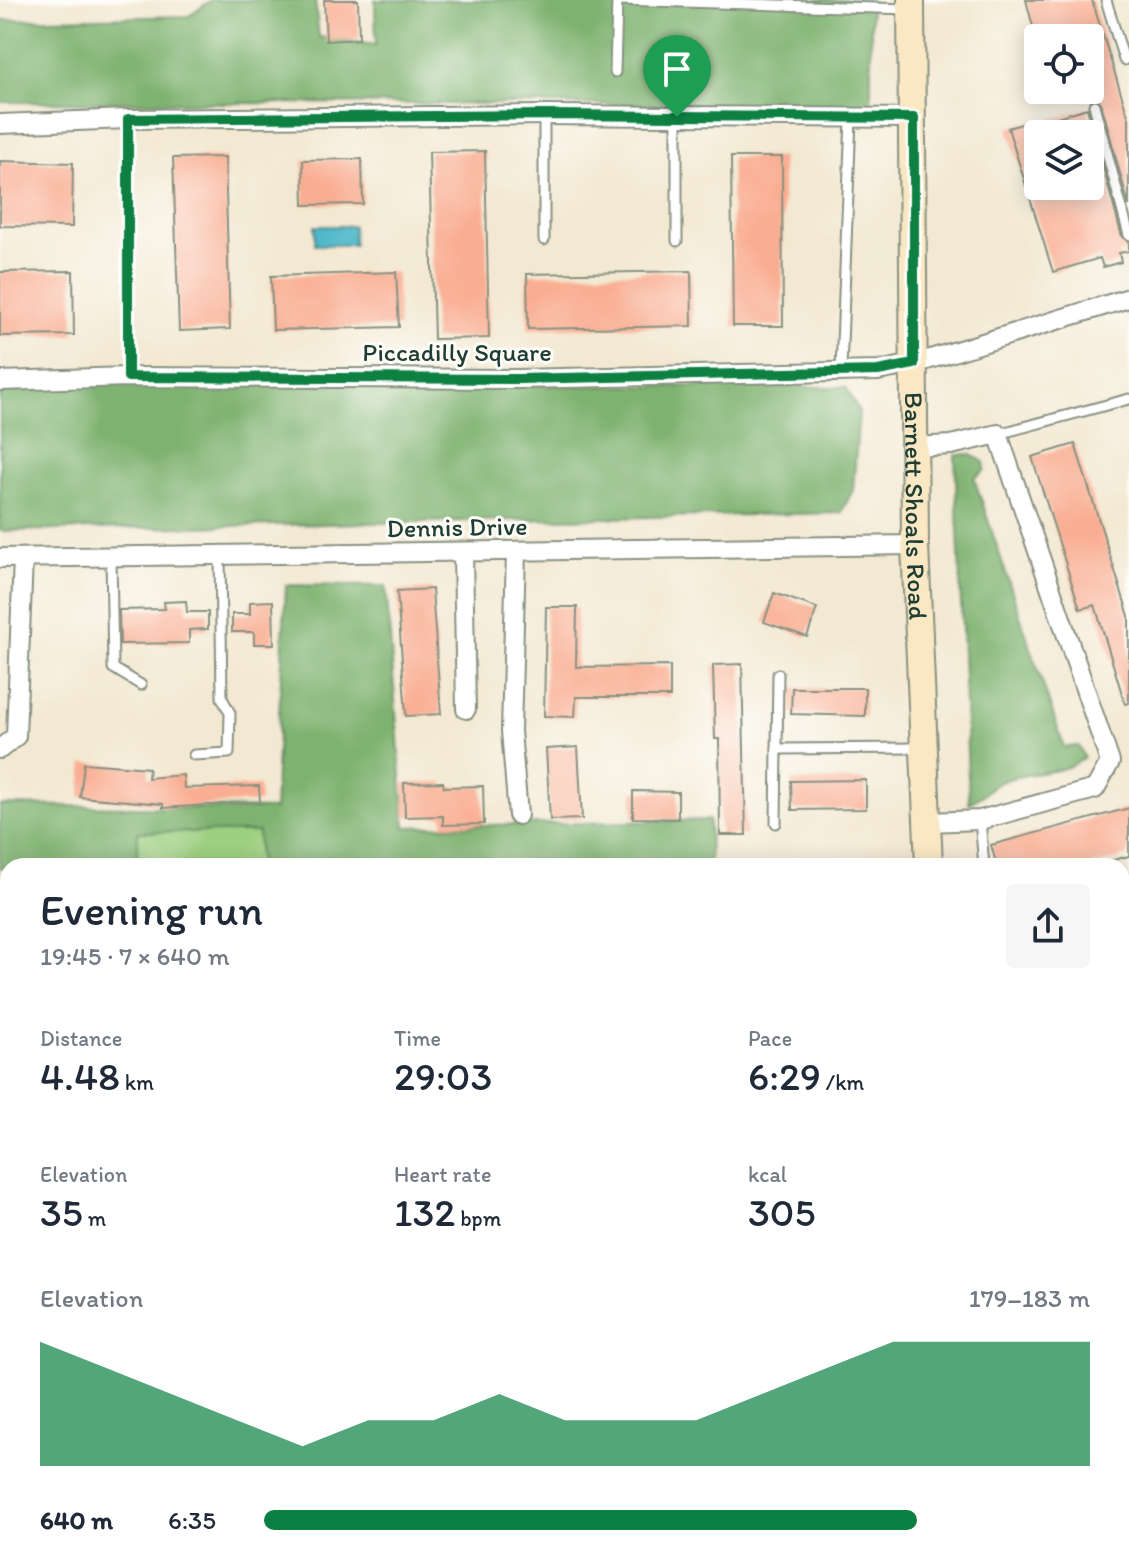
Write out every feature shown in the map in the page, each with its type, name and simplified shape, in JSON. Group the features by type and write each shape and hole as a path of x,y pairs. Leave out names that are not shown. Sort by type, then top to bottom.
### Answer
{"main road":[{"name":"Barnett Shoals Road","path":"911,4 915,545 929,858"}],"street":[{"path":"0,124 128,119 544,115 914,118"},
{"name":"Piccadilly Square","path":"0,381 128,377 518,379 878,371 914,364 1129,298"},
{"path":"915,447 951,445 998,434 1110,762 1095,789 980,820 928,822"},
{"name":"Dennis Drive","path":"0,558 915,545"},
{"path":"516,552 511,731 518,815"},
{"path":"463,553 466,709"},
{"path":"0,749 16,736 23,558"}],"lane":[{"path":"615,72 618,0 911,4"},
{"path":"1106,0 1124,60"},
{"path":"1094,105 1129,235"},
{"path":"544,115 544,240"},
{"path":"677,117 677,241"},
{"path":"841,370 851,118"},
{"path":"128,119 128,377"},
{"path":"998,434 1129,399"},
{"path":"194,755 229,753 230,713 222,698 220,556"},
{"path":"111,557 113,668 141,685"},
{"path":"776,823 778,674"},
{"path":"777,749 925,748"},
{"path":"980,820 983,858"}],"green space":[{"path":"211,0 315,0 319,37 376,45 375,0 871,0 871,109 842,105 0,102 0,20 189,16"},
{"path":"0,383 846,387 859,412 853,490 841,513 0,531"},
{"path":"970,454 984,462 985,470 974,478 1064,747 1079,746 1084,758 1065,768 1000,782 969,803 955,455"},
{"path":"286,585 386,586 405,827 709,820 710,858 259,858 258,832 138,832 137,858 0,858 0,805 274,809"},
{"path":"137,832 259,832 259,858 137,858"}],"water":[{"path":"315,226 353,226 354,245 315,245"}],"building":[{"path":"324,0 358,0 359,39 326,41"},
{"path":"1026,0 1092,0 1099,24 1032,24"},
{"path":"1104,39 1129,119 1129,206 1101,104 1104,104"},
{"path":"1087,108 1090,120 1048,120"},
{"path":"1024,123 1024,179 1008,128"},
{"path":"485,151 489,338 434,339 429,152"},
{"path":"225,157 230,329 179,331 173,158"},
{"path":"731,157 782,157 783,326 733,326"},
{"path":"362,159 363,204 304,205 303,160"},
{"path":"0,161 73,163 72,227 0,226"},
{"path":"1104,171 1122,237 1129,242 1129,251 1119,253 1121,262 1103,267 1100,258 1053,272 1030,200 1104,200"},
{"path":"73,271 74,335 0,336 0,272"},
{"path":"691,271 692,326 528,329 527,274"},
{"path":"396,272 399,327 273,330 271,276"},
{"path":"1075,444 1129,616 1129,703 1125,704 1095,605 1080,609 1032,457"},
{"path":"432,589 441,714 406,716 397,591"},
{"path":"774,593 817,608 807,637 764,622"},
{"path":"186,601 187,612 208,612 208,629 189,630 189,643 120,644 119,610 165,609 164,602"},
{"path":"273,601 274,644 254,644 254,632 232,632 232,614 250,614 250,602"},
{"path":"546,607 577,607 576,667 670,666 670,697 576,697 575,717 544,716"},
{"path":"742,664 746,835 720,835 719,739 715,739 713,665"},
{"path":"792,688 865,688 865,716 791,714"},
{"path":"578,747 582,819 550,820 546,749"},
{"path":"84,763 149,768 148,778 183,775 184,788 259,786 260,802 163,808 163,804 80,797"},
{"path":"866,780 866,809 792,810 791,781"},
{"path":"443,782 444,787 483,786 484,824 443,825 443,816 405,817 404,783"},
{"path":"633,791 678,792 678,819 633,818"},
{"path":"1129,808 1129,856 995,858 991,845"}],"route":[{"path":"544,115 677,117 914,118 914,364 878,371 518,379 128,377 128,119 544,115"}]}
